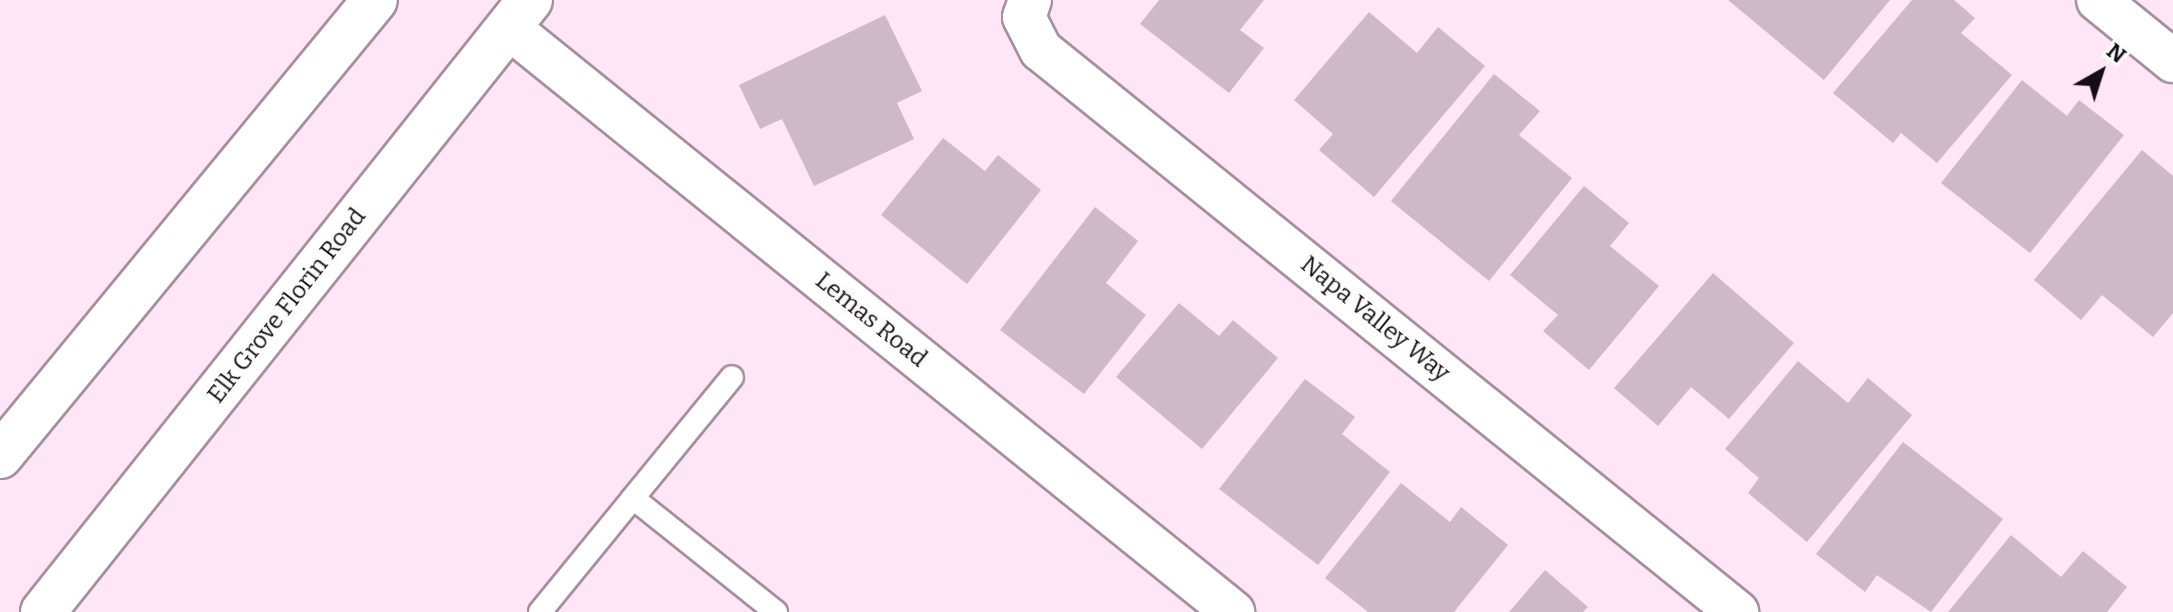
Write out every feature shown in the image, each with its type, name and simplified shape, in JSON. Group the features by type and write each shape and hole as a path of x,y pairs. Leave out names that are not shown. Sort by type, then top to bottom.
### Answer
{"main road":[{"path":"0,456 370,4"},
{"name":"Elk Grove Florin Road","path":"43,612 519,14"}],"street":[{"path":"2098,0 2173,61"},
{"name":"Napa Valley Way","path":"1027,8 1041,50 1737,612"},
{"name":"Lemas Road","path":"519,14 1233,612"}],"lane":[{"path":"540,612 732,377"},
{"path":"633,498 776,612"}],"building":[{"path":"1159,0 1264,0 1240,30 1264,48 1229,93 1140,24"},
{"path":"1728,0 1890,0 1824,80"},
{"path":"1912,0 1954,0 1975,18 1961,33 2012,75 1937,163 1901,133 1893,143 1833,93"},
{"path":"1369,12 1417,53 1438,27 1485,66 1374,197 1319,150 1333,134 1294,100"},
{"path":"885,15 922,91 897,103 914,139 814,186 782,119 760,129 739,85"},
{"path":"1494,74 1540,111 1519,135 1572,178 1489,281 1391,201"},
{"path":"2022,80 2067,116 2079,100 2124,135 2030,253 1941,183"},
{"path":"943,138 985,171 998,155 1041,190 967,284 881,215"},
{"path":"2142,150 2173,176 2173,313 2153,337 2102,295 2081,320 2034,280"},
{"path":"1584,186 1629,223 1610,246 1659,286 1589,370 1543,331 1558,315 1510,275"},
{"path":"1095,207 1138,241 1106,283 1146,315 1084,394 1000,330"},
{"path":"1713,273 1794,343 1729,419 1691,387 1658,426 1614,388"},
{"path":"1179,303 1219,336 1233,320 1278,358 1202,449 1116,377"},
{"path":"1798,361 1848,403 1868,378 1912,415 1807,542 1748,493 1759,478 1725,449"},
{"path":"1305,379 1355,417 1342,434 1390,472 1318,565 1219,489"},
{"path":"1903,442 2003,519 1931,612 1877,575 1865,592 1816,554"},
{"path":"1401,483 1450,522 1461,507 1508,545 1454,612 1368,612 1325,578"},
{"path":"2011,535 2061,577 2083,551 2127,587 2107,612 1948,612"},
{"path":"1545,570 1588,607 1583,612 1509,612"}]}
